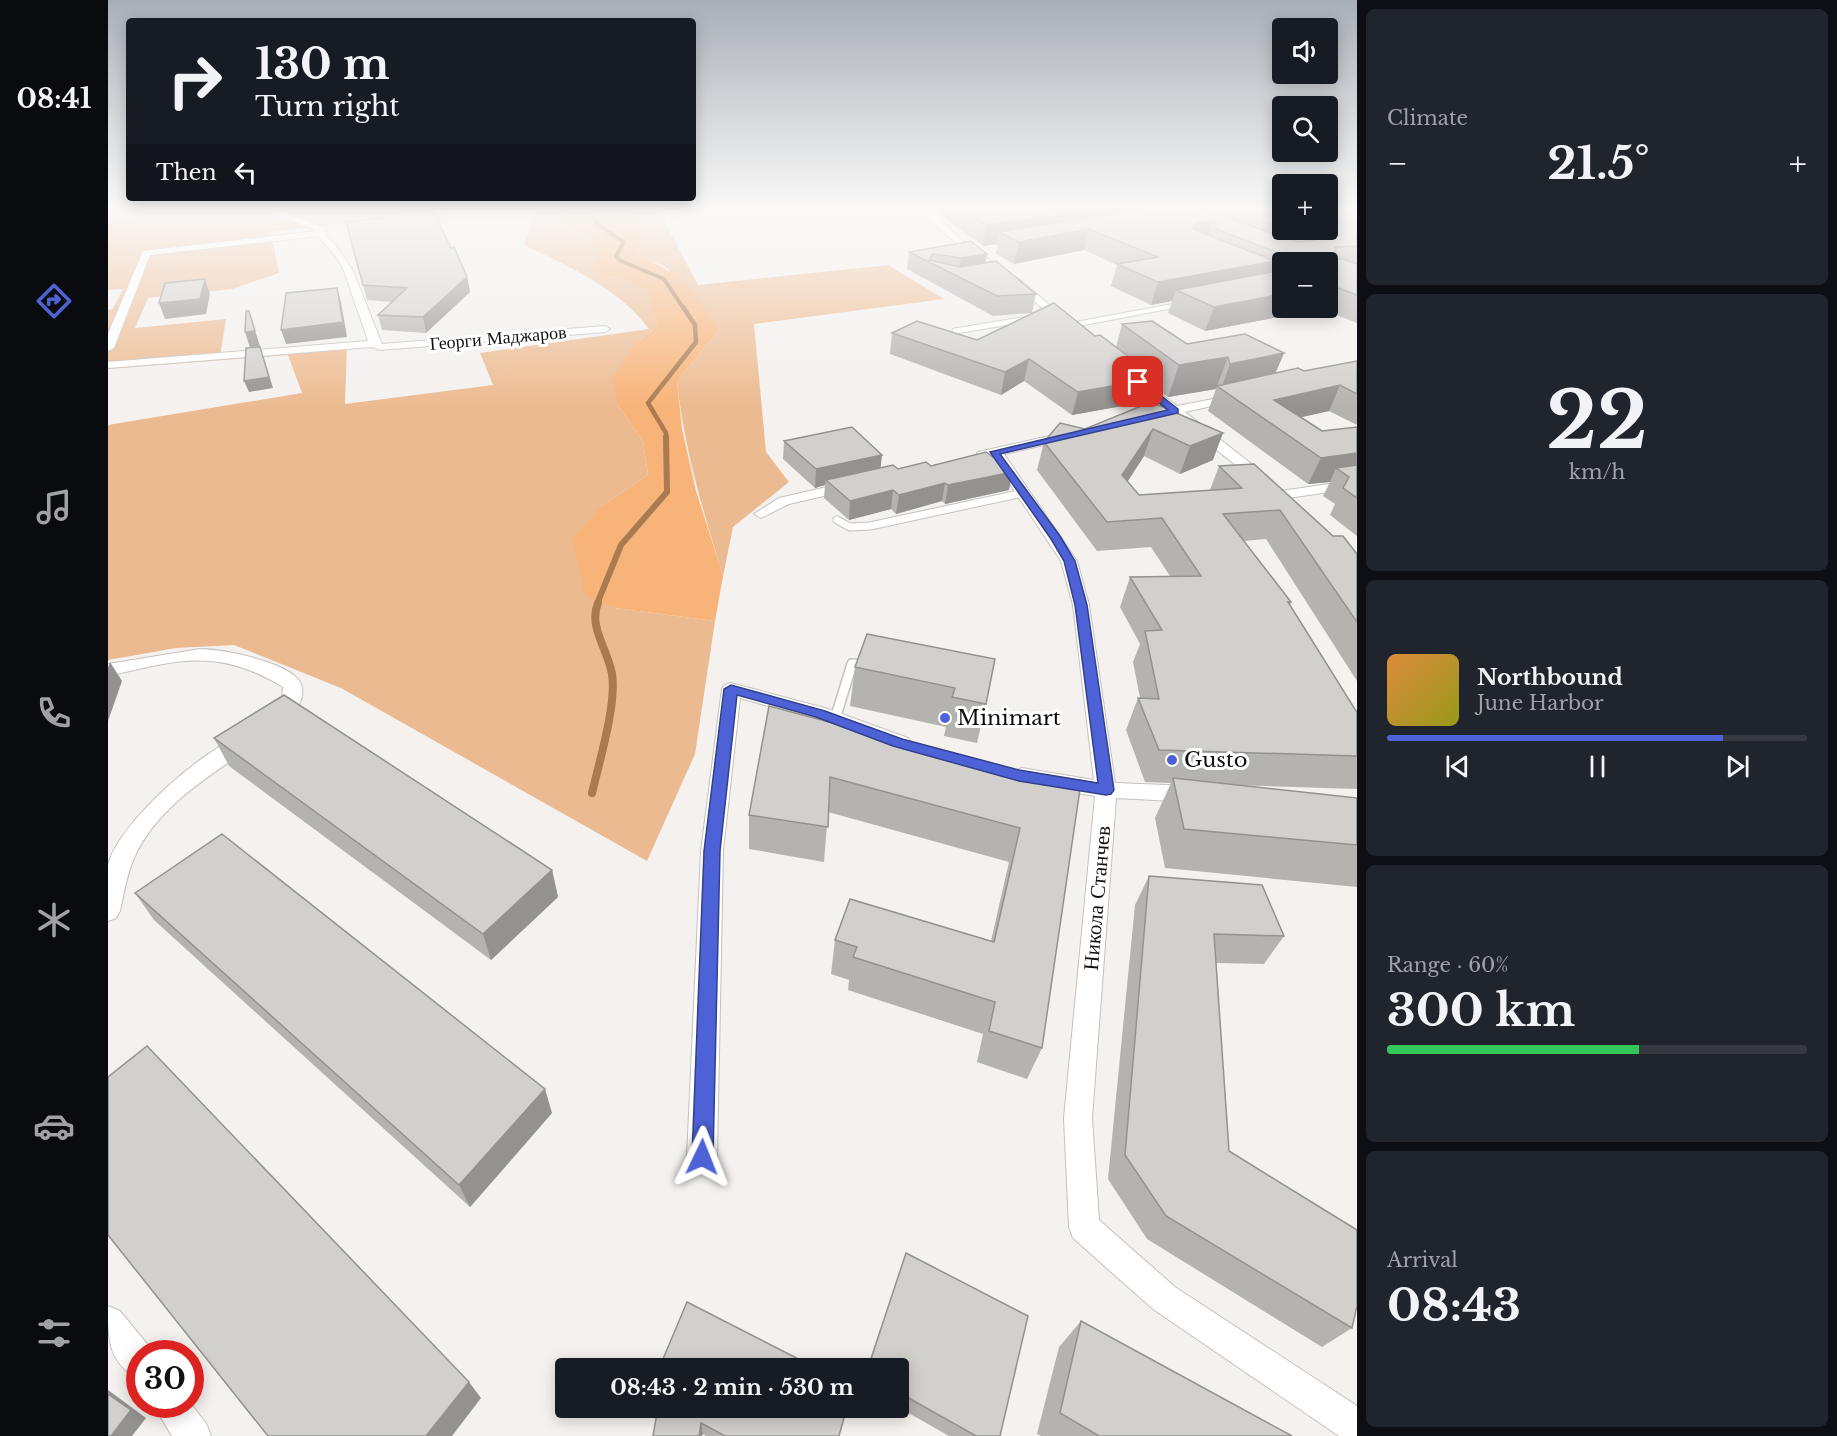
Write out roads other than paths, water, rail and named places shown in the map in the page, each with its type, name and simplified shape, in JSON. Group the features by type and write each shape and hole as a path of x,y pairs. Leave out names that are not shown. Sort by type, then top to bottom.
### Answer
{"street":[{"path":"108,348 138,274"},
{"path":"349,274 374,344"},
{"path":"999,274 1020,284 1051,315 1084,339"},
{"path":"1068,327 1210,300"},
{"name":"Георги Маджаров","path":"108,365 252,356 374,344 391,348 605,329"},
{"path":"1120,368 1299,510"},
{"path":"1129,421 1251,393"},
{"path":"971,458 1084,432"},
{"name":"Никола Станчев","path":"994,452 1056,538 1069,561 1081,605 1106,790 1078,1118 1084,1227 1164,1298 1357,1428"},
{"path":"761,514 784,501 866,482"},
{"path":"1281,495 1357,484"},
{"path":"108,669 169,658 227,656 269,669 292,684 292,701 278,719 183,782 152,812 123,855 108,911"},
{"path":"702,1157 712,851 731,689 835,719 920,748"},
{"path":"1008,772 1106,790 1208,794"},
{"path":"108,1323 126,1345"},
{"path":"180,1418 193,1436"}],"lane":[{"path":"955,331 1037,317"},
{"path":"837,520 850,527 870,526 1023,493"},
{"path":"835,719 852,664 873,668"}],"waterway":[{"path":"652,274 664,279 684,309"},
{"path":"666,437 666,433 648,403 696,342 695,325 683,307"},
{"path":"597,604 621,545 667,492 666,437"},
{"path":"592,793 607,733 613,686 610,665 595,620 598,603"}],"place":[{"name":"Minimart","path":"945,718"},
{"name":"Gusto","path":"1172,760"}]}
